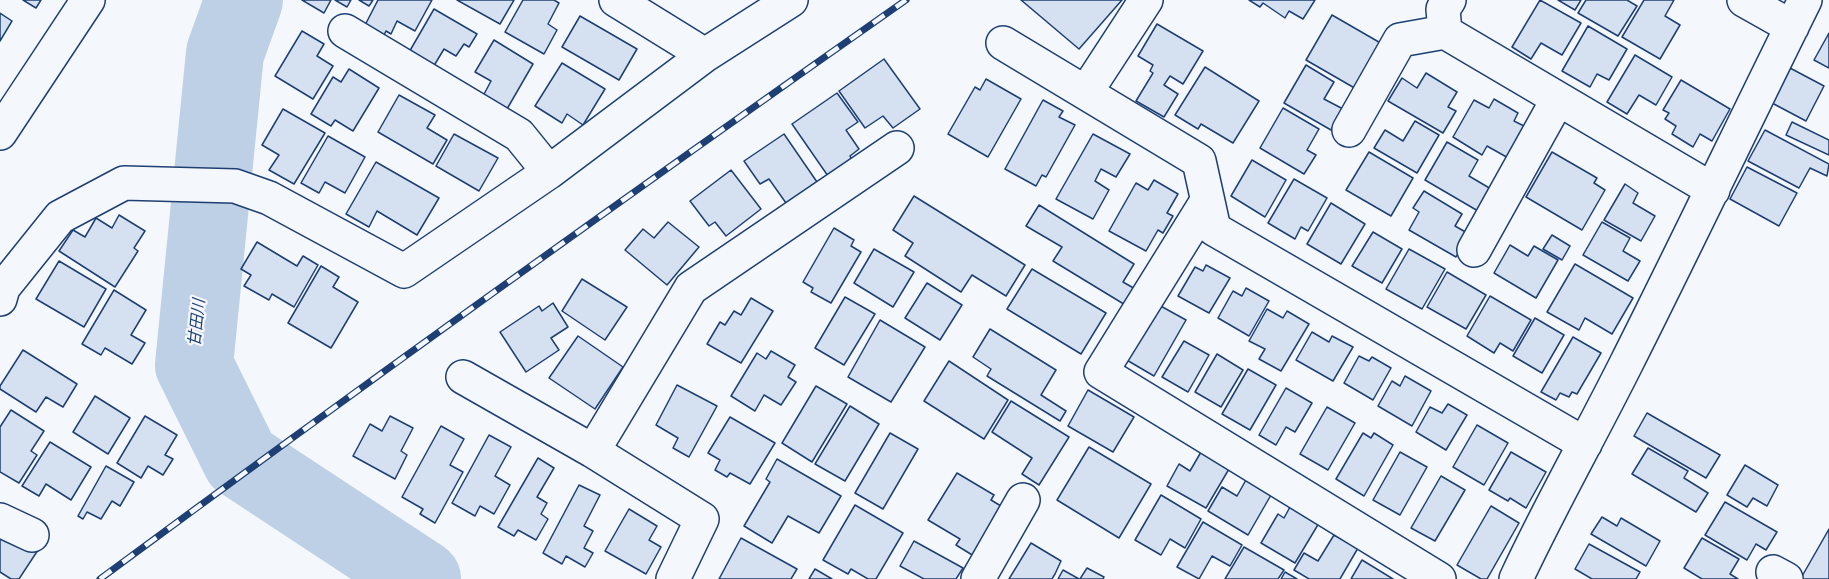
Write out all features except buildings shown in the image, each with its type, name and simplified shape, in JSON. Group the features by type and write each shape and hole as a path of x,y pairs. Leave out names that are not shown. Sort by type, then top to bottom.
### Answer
{"street":[{"path":"0,133 88,0"},
{"path":"616,0 705,56"},
{"path":"0,298 3,288 60,217 124,183 235,186 269,198 404,271 549,172 705,56 791,0"},
{"path":"1086,92 1146,0"},
{"path":"1444,32 1443,9 1449,0"},
{"path":"1516,579 1535,536 1585,444 1713,190 1798,14 1744,0"},
{"path":"345,31 519,135 549,172"},
{"path":"1349,130 1400,40 1444,32 1713,190"},
{"path":"1003,43 1199,161 1214,229 1585,444"},
{"path":"1474,250 1558,99"},
{"path":"593,452 691,288 897,148"},
{"path":"1207,201 1101,372 1439,579"},
{"path":"463,377 593,452 702,519 673,579"},
{"path":"978,579 1023,500"},
{"path":"0,520 32,536"}],"waterway":[{"name":"甘田川","path":"244,0 225,53 194,365 241,460 422,579"}],"railway":[{"path":"100,579 300,432 906,0"}]}
